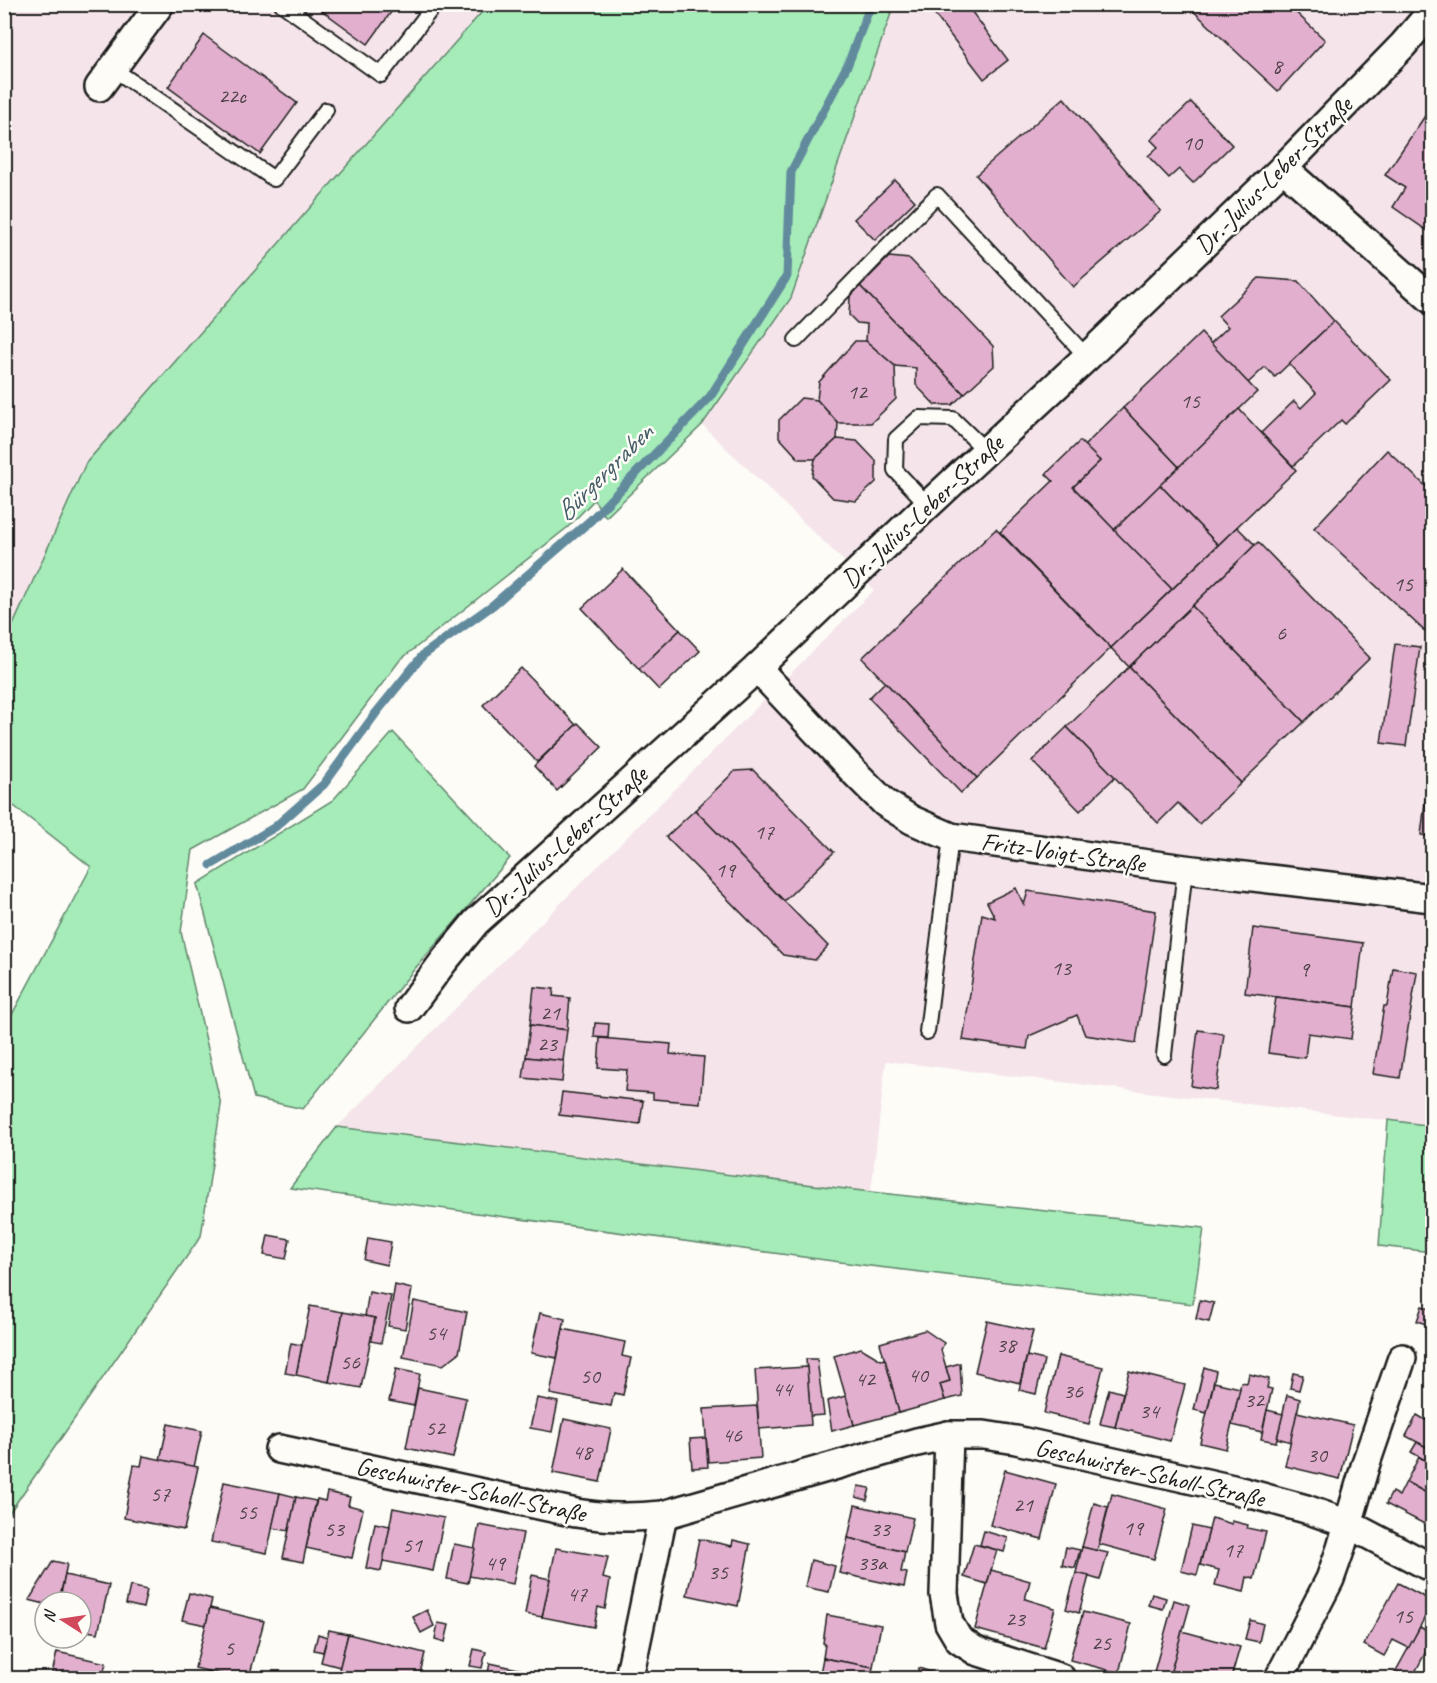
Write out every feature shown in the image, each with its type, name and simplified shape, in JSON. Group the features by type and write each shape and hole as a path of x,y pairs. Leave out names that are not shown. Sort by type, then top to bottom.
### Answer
{"street":[{"path":"106,77 160,4"},
{"name":"Dr.-Julius-Leber-Straße","path":"410,1008 476,922 758,668 1087,357 1283,168 1403,45 1432,11"},
{"path":"1283,168 1432,300"},
{"name":"Fritz-Voigt-Straße","path":"758,668 885,803 912,820 951,837 1432,898"},
{"path":"1278,1678 1330,1579 1402,1358"},
{"path":"949,1435 944,1594 949,1623 959,1640 976,1650 1061,1678"},
{"name":"Geschwister-Scholl-Straße","path":"279,1449 603,1517 626,1518 663,1515 917,1442 949,1435 984,1435 1016,1440 1233,1489 1306,1509 1348,1524 1432,1568"},
{"path":"628,1678 663,1515"}],"lane":[{"path":"282,4 381,75 435,4"},
{"path":"106,77 274,179 326,110"},
{"path":"796,340 937,195 1087,357"},
{"path":"928,505 895,470 896,439 919,417 953,419 986,452"},
{"path":"927,1032 951,837"},
{"path":"1164,1055 1185,868"}],"shaded area":[{"path":"5,5 488,5 86,463 5,643"},
{"path":"894,5 1432,5 1432,1126 886,1061 871,1192 337,1127 874,590 702,425 791,298"}],"green space":[{"path":"488,5 894,5 791,298 702,425 606,517 594,500 568,527 400,660 303,789 193,850 181,932 221,1105 201,1236 5,1519 5,1026 91,867 5,799 5,643 86,463"},
{"path":"393,732 510,858 412,972 303,1109 254,1098 197,884 333,800"},
{"path":"1388,1120 1432,1126 1432,1252 1379,1246"},
{"path":"337,1127 871,1192 1204,1228 1193,1304 870,1266 290,1188"}],"building":[{"path":"313,4 397,4 368,44"},
{"path":"930,4 966,4 1008,60 984,79 928,6"},
{"path":"1186,4 1287,4 1325,40 1278,91"},
{"path":"204,35 297,103 260,154 168,87"},
{"path":"1064,98 1161,211 1073,287 976,175"},
{"path":"1191,102 1232,145 1193,183 1179,169 1169,178 1148,156 1158,147 1151,140"},
{"path":"1429,110 1432,113 1432,234 1393,207 1405,188 1385,175"},
{"path":"895,180 915,201 875,240 854,219"},
{"path":"889,257 910,259 993,346 994,366 964,394 860,286"},
{"path":"1259,278 1298,281 1334,321 1275,377 1265,367 1248,383 1210,344 1228,327 1218,316"},
{"path":"860,286 964,394 952,405 935,405 916,385 916,368 895,366 866,341 867,324 857,323 849,315 850,297"},
{"path":"1334,321 1391,380 1345,424 1341,420 1293,466 1261,433 1294,401 1301,408 1316,393 1289,364"},
{"path":"1201,333 1257,392 1179,467 1123,408"},
{"path":"855,341 866,341 895,366 896,399 871,423 838,423 817,400 819,382"},
{"path":"801,398 817,400 838,423 837,439 815,459 799,459 779,437 779,420"},
{"path":"1123,408 1179,467 1114,530 1073,487 1100,461 1084,446"},
{"path":"1239,409 1296,470 1218,545 1160,485"},
{"path":"837,439 857,441 876,461 876,482 856,501 833,498 812,476 815,459"},
{"path":"1080,441 1100,461 1073,487 1172,589 1111,648 1000,532 1053,481 1046,474"},
{"path":"1387,450 1432,492 1432,638 1314,528"},
{"path":"1160,485 1218,545 1172,589 1114,530"},
{"path":"1237,527 1255,545 1129,667 1111,648"},
{"path":"996,529 1111,648 977,778 862,658"},
{"path":"1258,542 1370,658 1304,722 1192,606"},
{"path":"623,569 680,630 639,669 582,608"},
{"path":"1192,606 1304,722 1241,783 1129,667"},
{"path":"680,630 700,651 659,690 639,669"},
{"path":"1395,644 1420,647 1406,746 1381,743"},
{"path":"1129,667 1241,783 1199,824 1178,803 1158,823 1067,727"},
{"path":"521,668 576,725 537,762 483,705"},
{"path":"885,682 977,778 961,793 869,698"},
{"path":"578,723 602,747 557,791 534,766"},
{"path":"1067,727 1115,777 1080,811 1032,761"},
{"path":"1432,747 1432,837 1421,835"},
{"path":"753,770 834,852 784,901 695,810 735,771"},
{"path":"695,810 828,946 815,960 783,955 666,837"},
{"path":"1016,888 1024,905 1028,891 1156,911 1136,1043 1085,1035 1077,1015 1029,1036 1027,1049 963,1040 982,914 995,918 987,902"},
{"path":"1253,928 1363,943 1355,1007 1245,993"},
{"path":"1393,968 1417,972 1400,1078 1373,1074"},
{"path":"534,987 554,989 553,996 570,998 567,1030 530,1025"},
{"path":"1276,997 1355,1007 1351,1039 1308,1033 1305,1058 1268,1053"},
{"path":"595,1023 609,1024 608,1038 594,1037"},
{"path":"530,1025 567,1030 563,1061 526,1057"},
{"path":"1198,1030 1224,1034 1216,1090 1191,1086"},
{"path":"600,1038 671,1044 670,1054 704,1057 700,1103 653,1099 653,1093 625,1091 627,1070 598,1068"},
{"path":"526,1057 564,1061 562,1082 523,1078"},
{"path":"562,1092 643,1101 640,1124 559,1115"},
{"path":"268,1235 290,1239 286,1259 264,1255"},
{"path":"368,1238 391,1242 387,1265 364,1260"},
{"path":"395,1285 412,1289 405,1329 388,1326"},
{"path":"369,1292 391,1296 381,1343 370,1341 375,1318 365,1316"},
{"path":"1200,1300 1214,1303 1209,1322 1196,1319"},
{"path":"414,1301 467,1312 459,1353 443,1365 403,1357"},
{"path":"310,1306 343,1312 329,1382 296,1375"},
{"path":"1422,1306 1432,1310 1432,1326 1417,1321"},
{"path":"343,1312 375,1318 361,1388 329,1382"},
{"path":"540,1313 565,1319 557,1358 531,1353"},
{"path":"987,1321 1033,1331 1020,1383 975,1372"},
{"path":"563,1329 625,1342 622,1356 631,1358 623,1395 614,1393 611,1406 550,1394"},
{"path":"925,1330 944,1343 941,1350 950,1381 940,1384 945,1400 899,1413 880,1343"},
{"path":"291,1343 302,1345 296,1375 285,1373"},
{"path":"861,1348 881,1360 885,1359 899,1413 854,1425 834,1356"},
{"path":"1027,1356 1044,1360 1036,1394 1019,1390"},
{"path":"1058,1356 1103,1367 1089,1424 1044,1413"},
{"path":"806,1359 817,1359 824,1415 810,1416"},
{"path":"960,1363 962,1396 945,1400 940,1384 950,1381 946,1367"},
{"path":"807,1367 811,1425 759,1429 755,1370"},
{"path":"1204,1367 1216,1371 1207,1413 1194,1410"},
{"path":"396,1369 420,1374 414,1406 389,1401"},
{"path":"1129,1371 1185,1385 1170,1441 1115,1427"},
{"path":"1293,1373 1303,1375 1299,1390 1290,1388"},
{"path":"1249,1374 1269,1379 1267,1388 1272,1389 1262,1432 1232,1425 1241,1382 1247,1383"},
{"path":"1214,1382 1240,1388 1226,1449 1200,1443"},
{"path":"418,1388 466,1398 453,1458 406,1448"},
{"path":"1109,1389 1123,1393 1115,1427 1100,1424"},
{"path":"1287,1395 1300,1399 1291,1442 1277,1438"},
{"path":"846,1396 854,1425 832,1431 827,1401"},
{"path":"537,1398 558,1402 552,1432 530,1428"},
{"path":"757,1406 761,1458 708,1462 704,1409"},
{"path":"1267,1410 1283,1414 1276,1442 1261,1439"},
{"path":"1297,1412 1353,1425 1340,1479 1285,1466"},
{"path":"1417,1415 1432,1424 1430,1449 1406,1436"},
{"path":"564,1419 611,1429 600,1482 553,1473"},
{"path":"168,1424 202,1431 194,1467 160,1460"},
{"path":"706,1438 708,1467 692,1468 690,1439"},
{"path":"1417,1442 1432,1450 1432,1464 1411,1452"},
{"path":"143,1456 198,1467 184,1530 124,1518 134,1465 141,1466"},
{"path":"1419,1457 1432,1464 1432,1496 1406,1482"},
{"path":"1005,1470 1056,1484 1042,1539 990,1525"},
{"path":"224,1482 280,1493 267,1553 211,1542"},
{"path":"1406,1482 1432,1496 1432,1528 1386,1504 1392,1492 1399,1496"},
{"path":"858,1486 870,1488 867,1500 856,1497"},
{"path":"327,1492 350,1497 348,1505 363,1509 352,1558 306,1548 317,1499 325,1501"},
{"path":"280,1493 296,1497 289,1531 272,1528"},
{"path":"1112,1494 1167,1509 1154,1559 1099,1544"},
{"path":"296,1497 316,1501 303,1562 283,1558"},
{"path":"1094,1503 1108,1507 1097,1551 1082,1547"},
{"path":"855,1505 913,1518 905,1552 848,1538"},
{"path":"393,1508 444,1518 433,1571 383,1561"},
{"path":"1212,1518 1232,1524 1232,1521 1248,1525 1247,1528 1266,1532 1254,1579 1247,1577 1244,1592 1215,1585 1219,1570 1200,1565"},
{"path":"375,1523 390,1526 381,1571 366,1568"},
{"path":"479,1525 523,1533 513,1584 469,1576"},
{"path":"1192,1526 1209,1530 1197,1575 1181,1571"},
{"path":"984,1531 1008,1538 1004,1552 980,1545"},
{"path":"848,1538 905,1552 901,1572 907,1573 904,1587 839,1573"},
{"path":"699,1539 732,1546 733,1540 750,1544 738,1606 687,1595"},
{"path":"454,1544 475,1548 468,1583 447,1579"},
{"path":"974,1544 997,1550 987,1584 964,1577"},
{"path":"1066,1547 1080,1550 1075,1568 1062,1565"},
{"path":"1082,1547 1108,1553 1100,1580 1076,1573"},
{"path":"556,1548 608,1557 603,1578 610,1580 605,1609 598,1607 594,1627 542,1617"},
{"path":"811,1560 835,1566 829,1592 805,1587"},
{"path":"53,1561 67,1564 62,1590 35,1590"},
{"path":"991,1570 1030,1581 1025,1599 1055,1608 1044,1648 975,1629"},
{"path":"1076,1573 1089,1576 1079,1613 1066,1609"},
{"path":"65,1575 109,1585 98,1633 93,1632 93,1590 62,1590"},
{"path":"532,1575 550,1579 542,1617 525,1614"},
{"path":"1398,1583 1432,1603 1409,1648 1393,1640 1384,1656 1364,1645"},
{"path":"130,1586 147,1590 143,1608 126,1604"},
{"path":"189,1593 212,1599 206,1625 182,1620"},
{"path":"1152,1594 1166,1598 1163,1609 1148,1605"},
{"path":"1174,1600 1190,1605 1170,1676 1154,1672"},
{"path":"210,1608 264,1621 249,1678 236,1678 195,1668"},
{"path":"427,1610 434,1626 421,1633 413,1617"},
{"path":"1083,1612 1131,1624 1119,1673 1070,1660"},
{"path":"827,1615 881,1625 873,1667 823,1658"},
{"path":"1250,1620 1263,1624 1259,1642 1245,1639"},
{"path":"438,1623 449,1625 445,1642 435,1639"},
{"path":"1420,1627 1432,1634 1432,1640 1412,1678 1392,1678"},
{"path":"329,1630 348,1634 340,1667 321,1662"},
{"path":"1182,1631 1240,1647 1231,1678 1169,1678"},
{"path":"318,1634 327,1637 323,1652 314,1650"},
{"path":"348,1634 425,1653 419,1678 337,1678"},
{"path":"474,1649 486,1652 482,1668 470,1666"},
{"path":"57,1652 106,1663 102,1678 51,1678"},
{"path":"823,1658 873,1667 871,1678 819,1678"},
{"path":"490,1663 559,1678 487,1678"},
{"path":"919,1668 948,1678 915,1678"},
{"path":"207,1671 236,1678 205,1678"}],"waterway":[{"name":"Bürgergraben","path":"211,865 275,827 324,784 376,713 423,655 493,605 591,520 710,397 787,276 791,172 848,64 871,4"}]}
